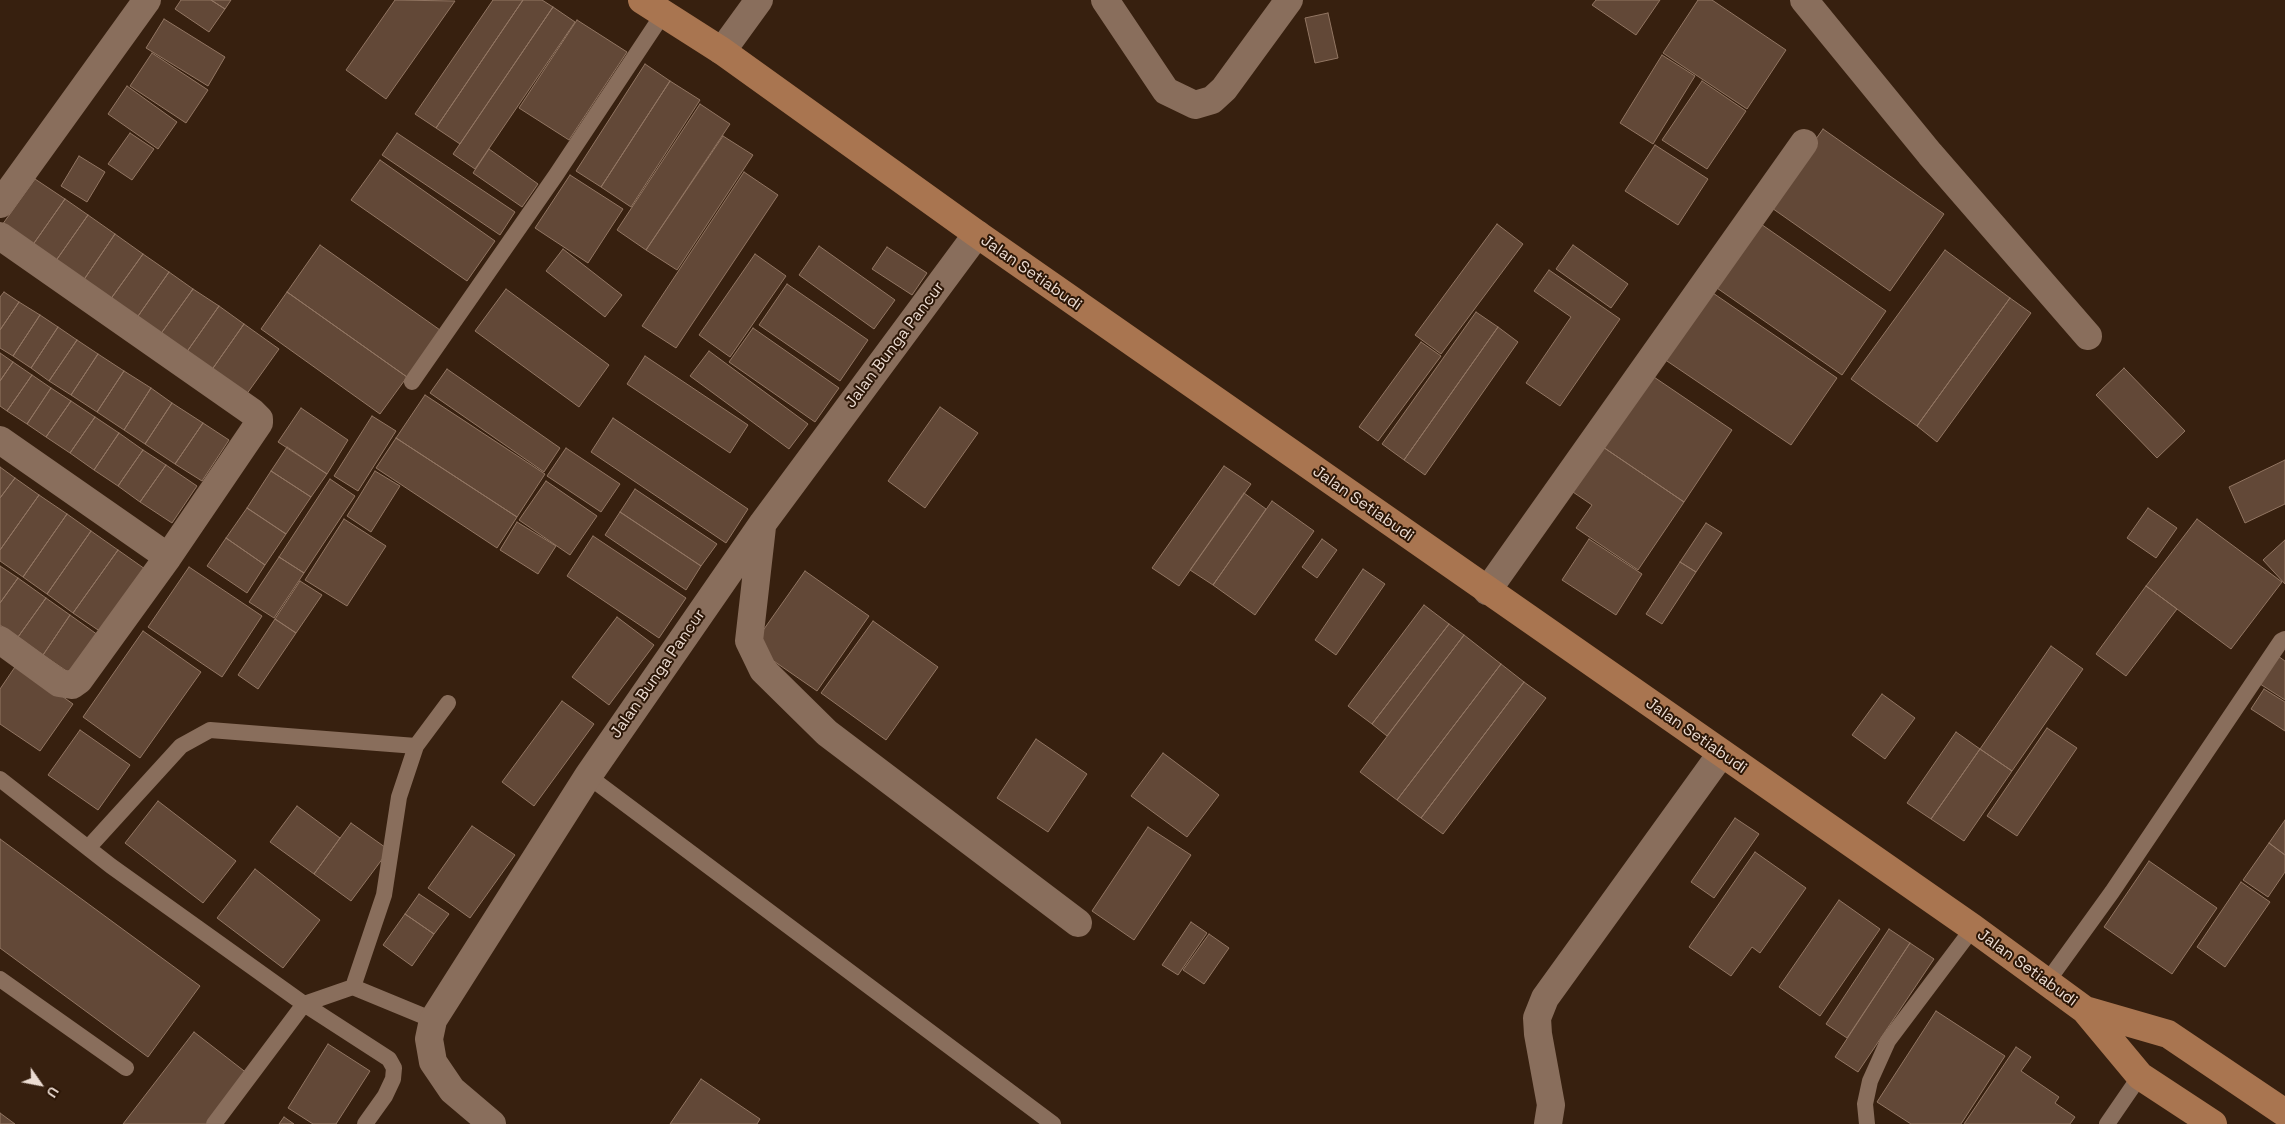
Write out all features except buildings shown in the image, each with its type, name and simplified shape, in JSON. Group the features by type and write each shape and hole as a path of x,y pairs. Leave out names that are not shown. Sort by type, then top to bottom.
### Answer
{"main road":[{"name":"Jalan Setiabudi","path":"652,7 722,51 976,234 1973,928 2084,1010 2140,1076 2214,1124"},
{"name":"Jalan Setiabudi","path":"2084,1010 2168,1034 2285,1113"}],"street":[{"path":"0,204 147,0"},
{"path":"722,51 759,0"},
{"path":"1105,0 1166,91 1195,105 1212,100 1224,89 1289,0"},
{"path":"1804,0 1930,154 2088,336"},
{"path":"1487,591 1804,143"},
{"name":"Jalan Bunga Pancur","path":"492,1124 452,1090 433,1062 429,1040 433,1020 588,776 763,523 976,234"},
{"path":"0,236 252,412 258,419 258,428 168,557 85,672 72,685 59,683 0,640"},
{"path":"0,440 168,557"},
{"path":"763,523 749,642 763,670 828,733 1078,923"},
{"path":"1548,1124 1551,1106 1538,1034 1538,1018 1545,998 1721,754"}],"lane":[{"path":"412,382 556,175 652,7"},
{"path":"2047,982 2112,892 2280,641 2285,639"},
{"path":"353,987 384,895 399,796 416,746 448,703"},
{"path":"88,848 181,746 210,730 416,746"},
{"path":"588,776 1054,1124"},
{"path":"0,779 88,848 304,1004 389,1059 394,1068 393,1079 385,1096 365,1124"},
{"path":"1867,1124 1865,1104 1870,1082 1888,1041 1973,928"},
{"path":"0,979 126,1068"},
{"path":"214,1124 304,1004 353,987 433,1020"},
{"path":"2107,1124 2140,1076"}]}
